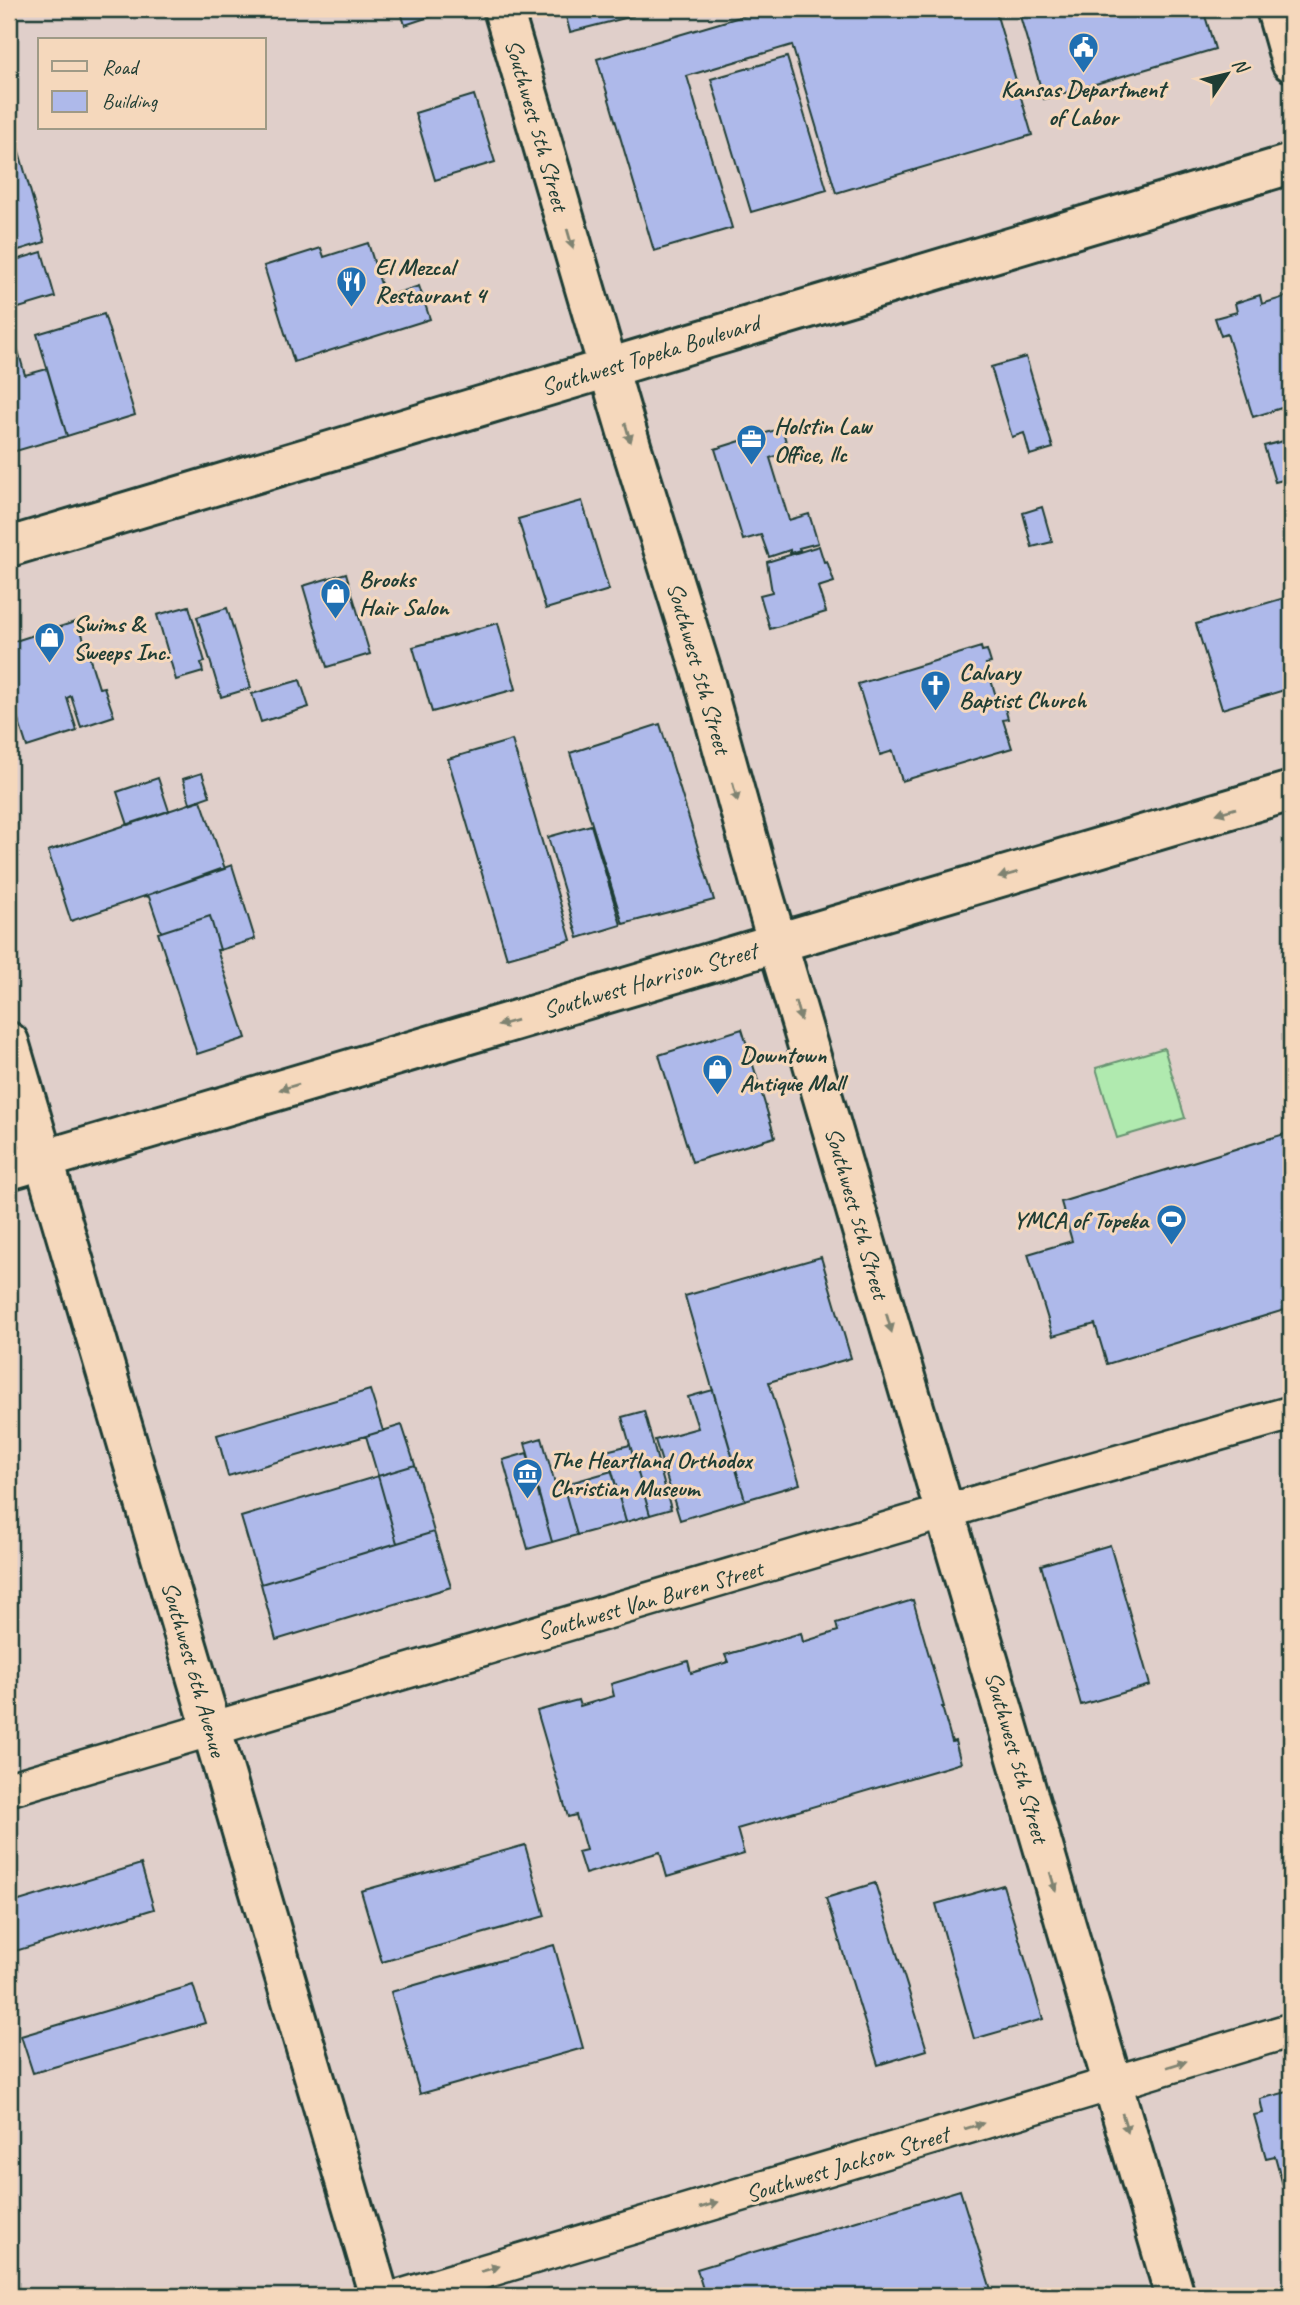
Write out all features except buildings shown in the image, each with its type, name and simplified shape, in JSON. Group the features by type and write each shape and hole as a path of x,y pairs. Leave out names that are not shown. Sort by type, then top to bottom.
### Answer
{"street":[{"name":"Southwest 5th Street","path":"503,9 702,673 778,943 1175,2296"},
{"path":"1276,9 1291,62"},
{"name":"Southwest Topeka Boulevard","path":"9,547 1291,164"},
{"name":"Southwest Harrison Street","path":"26,1165 1291,791"},
{"name":"Southwest 6th Avenue","path":"9,1042 26,1165 212,1729 379,2296"},
{"name":"Southwest Van Buren Street","path":"9,1789 1291,1413"},
{"name":"Southwest Jackson Street","path":"402,2296 1291,2030"}],"green space":[{"path":"1164,1048 1185,1118 1117,1138 1096,1068"}],"place":[{"name":"Kansas Department of Labor","path":"1083,74"},
{"name":"El Mezcal Restaurant 4","path":"352,308"},
{"name":"Holstin Law Office, llc","path":"751,467"},
{"name":"Brooks Hair Salon","path":"336,620"},
{"name":"Swims & Sweeps Inc.","path":"50,665"},
{"name":"Calvary Baptist Church","path":"936,713"},
{"name":"Downtown Antique Mall","path":"717,1096"},
{"name":"YMCA of Topeka","path":"1171,1247"},
{"name":"The Heartland Orthodox Christian Museum","path":"527,1501"}]}
